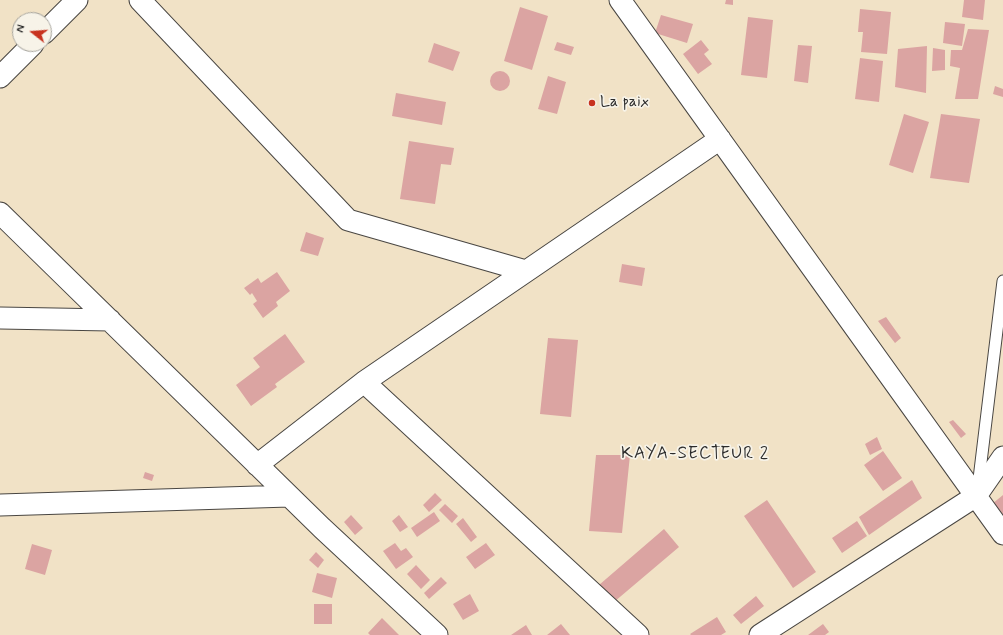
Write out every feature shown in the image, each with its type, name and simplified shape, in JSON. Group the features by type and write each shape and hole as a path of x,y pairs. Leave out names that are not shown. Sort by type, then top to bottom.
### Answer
{"street":[{"path":"52,25 77,0"},
{"path":"140,0 348,220 526,271"},
{"path":"620,0 1003,534"},
{"path":"0,77 25,52"},
{"path":"257,465 364,382 720,139"},
{"path":"0,212 289,496 437,635"},
{"path":"0,318 110,320"},
{"path":"364,382 638,635"},
{"path":"760,635 976,496 1003,457"},
{"path":"0,505 289,496"}],"lane":[{"path":"976,496 1003,281"}],"building":[{"path":"726,0 733,0 733,5 725,4"},
{"path":"964,0 985,0 983,20 962,17"},
{"path":"520,7 548,16 532,70 504,61"},
{"path":"860,9 891,12 887,54 861,52 863,32 858,32"},
{"path":"661,15 693,24 687,43 655,33"},
{"path":"748,17 773,20 767,78 741,75"},
{"path":"945,22 965,24 962,46 943,43"},
{"path":"968,29 989,30 978,99 955,99 960,68 950,66 951,50 962,50"},
{"path":"701,40 709,50 704,54 712,64 698,74 683,54"},
{"path":"557,42 574,47 571,55 554,50"},
{"path":"434,43 460,52 453,71 428,62"},
{"path":"798,45 812,46 808,83 794,81"},
{"path":"927,46 926,93 895,87 898,49"},
{"path":"933,48 945,50 945,70 932,71"},
{"path":"860,58 883,61 879,102 855,99"},
{"path":"500,71 507,74 510,81 507,88 500,91 493,88 490,81 493,74"},
{"path":"548,76 566,82 557,114 538,109"},
{"path":"995,86 1003,89 1003,97 993,94"},
{"path":"396,93 446,102 442,125 392,116"},
{"path":"904,114 929,122 913,173 889,165"},
{"path":"941,114 980,119 969,183 930,178"},
{"path":"409,141 454,148 451,165 441,164 435,204 400,199"},
{"path":"306,232 324,238 318,256 300,251"},
{"path":"622,264 645,268 642,286 619,282"},
{"path":"277,272 290,291 276,302 278,306 263,318 253,304 257,301 252,293 250,295 244,288 258,278 261,283"},
{"path":"886,317 901,338 895,343 878,321"},
{"path":"285,334 305,362 275,384 277,387 251,406 236,385 260,367 253,358"},
{"path":"548,338 578,340 571,417 540,414"},
{"path":"953,420 966,434 961,438 949,422"},
{"path":"877,437 882,449 870,455 865,444"},
{"path":"883,451 902,478 883,491 864,465"},
{"path":"596,455 630,455 622,533 589,531"},
{"path":"145,472 154,475 152,481 143,478"},
{"path":"912,480 922,498 869,535 859,517"},
{"path":"435,493 442,500 429,512 423,505"},
{"path":"1003,495 1003,517 992,504"},
{"path":"767,500 816,572 793,588 744,516"},
{"path":"445,504 458,516 452,523 439,510"},
{"path":"434,512 440,521 417,537 411,528"},
{"path":"351,515 363,528 355,535 344,522"},
{"path":"399,515 408,527 400,532 392,521"},
{"path":"463,518 477,537 471,542 456,524"},
{"path":"857,521 867,536 842,553 832,538"},
{"path":"664,529 679,547 614,602 599,585"},
{"path":"395,543 401,551 406,548 413,557 396,569 383,551"},
{"path":"486,543 495,555 475,569 466,557"},
{"path":"32,544 52,550 45,575 25,569"},
{"path":"316,552 324,560 318,568 309,560"},
{"path":"416,565 430,580 421,589 407,574"},
{"path":"317,573 337,578 332,598 312,592"},
{"path":"441,577 447,583 429,599 424,593"},
{"path":"470,594 479,611 463,620 453,604"},
{"path":"756,596 764,606 741,624 733,615"},
{"path":"314,604 332,604 332,624 314,624"},
{"path":"717,617 726,632 721,635 690,634"},
{"path":"382,618 399,635 370,635 368,633"},
{"path":"561,624 570,635 547,635"},
{"path":"823,624 829,632 825,635 808,635"},
{"path":"526,625 532,635 511,635"}],"place":[{"name":"La paix","path":"592,103"}],"district":[{"name":"KAYA-SECTEUR 2","path":"695,454"}]}
